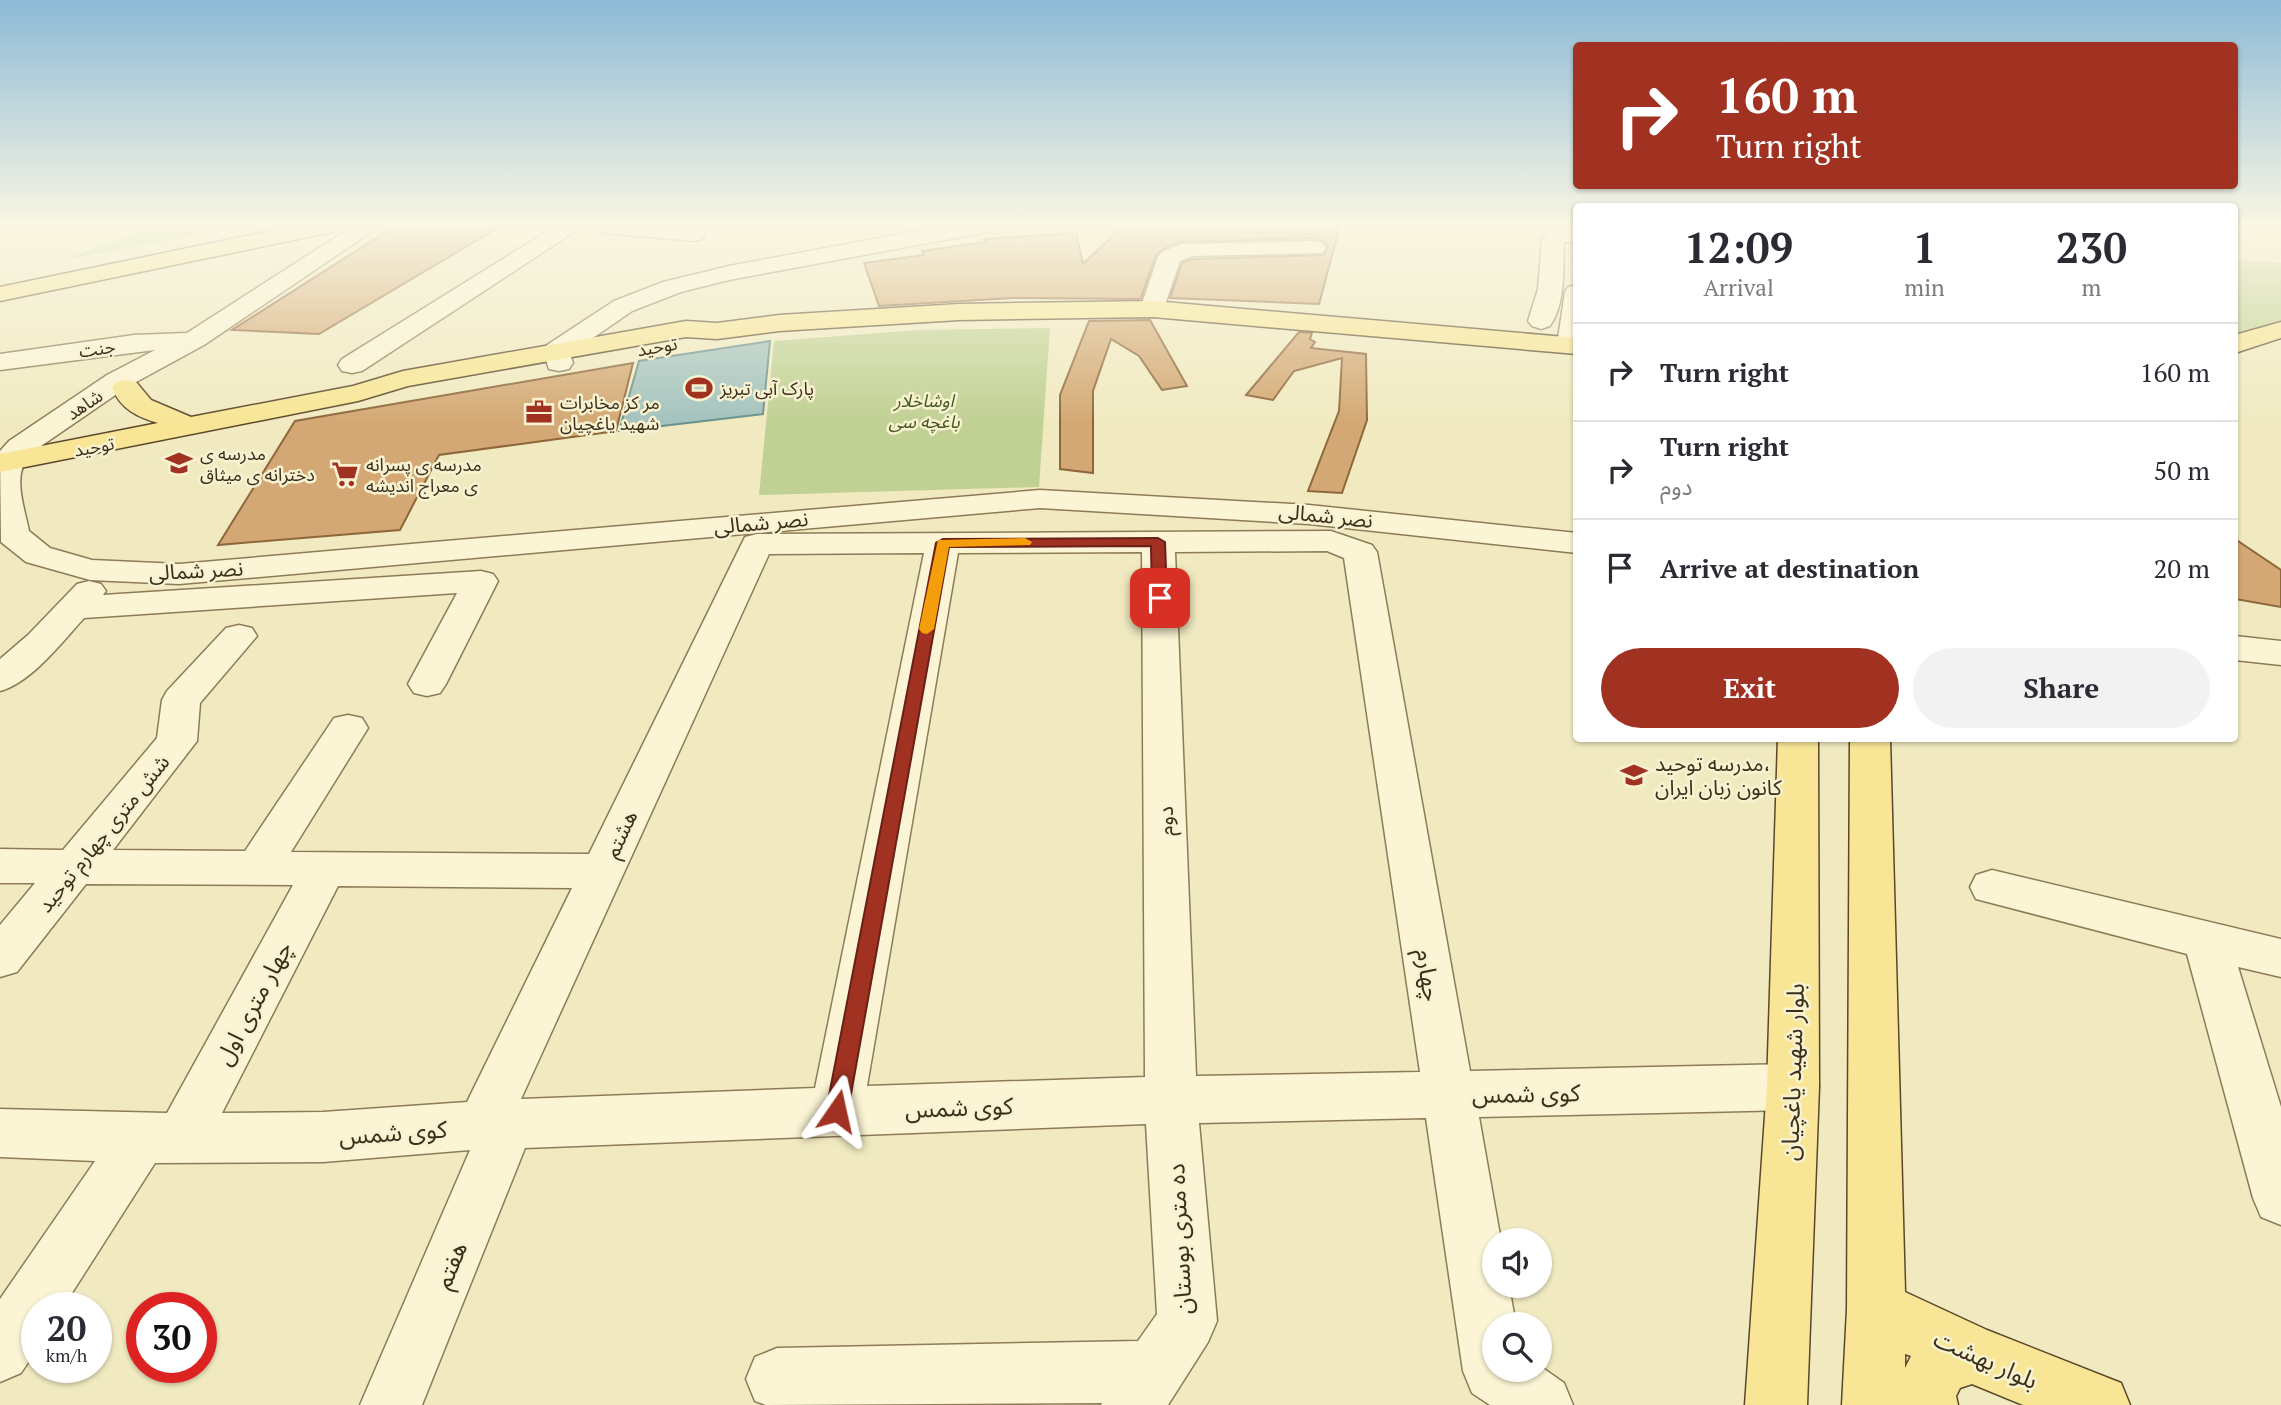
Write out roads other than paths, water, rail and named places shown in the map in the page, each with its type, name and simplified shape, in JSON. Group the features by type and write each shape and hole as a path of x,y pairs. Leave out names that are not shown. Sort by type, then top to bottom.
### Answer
{"main road":[{"name":"توحید","path":"16,457 149,435 229,416 358,393 402,390 557,357 685,341 717,331 858,317 998,311 1153,309 1573,346"},
{"path":"2238,344 2251,337 2281,330"},
{"path":"126,388 134,401 161,416 180,421"},
{"name":"توحید","path":"16,457 180,421 229,416"},
{"name":"بلوار شهید یاغچیان","path":"1776,1405 1793,1087 1798,742"},
{"path":"1870,742 1876,1309 1873,1405"},
{"name":"بلوار بهشت","path":"1876,1309 1972,1354 2099,1405"},
{"path":"1927,1405 1925,1393 1940,1364 1972,1354"}],"street":[{"name":"شاهد","path":"16,457 117,382 195,339 268,292"},
{"path":"352,365 468,292"},
{"path":"557,357 623,306 660,292"},
{"path":"1153,309 1159,292"},
{"path":"1541,321 1549,292"},
{"name":"جنت","path":"0,362 134,343 195,339"},
{"path":"0,384 59,354"},
{"name":"شاهد","path":"16,457 126,388 151,365"},
{"name":"نصر شمالی","path":"16,457 13,535 38,555 90,570 107,571 179,574 1040,499 1276,510 1573,543"},
{"name":"چهارم","path":"1158,542 1331,541 1360,552 1494,1371 1542,1405"},
{"path":"837,1111 943,543 1158,542"},
{"name":"دوم","path":"1158,542 1171,1100"},
{"name":"هشتم","path":"496,1125 602,872 757,544 943,543"},
{"path":"0,679 41,643 107,571"},
{"path":"73,608 481,581 428,684"},
{"name":"شش متری چهارم توحید","path":"0,958 177,741 181,700 239,636"},
{"path":"0,648 41,643"},
{"path":"2238,648 2281,653"},
{"path":"257,869 348,728"},
{"path":"0,866 602,872"},
{"name":"چهار متری اول","path":"0,1352 162,1138 324,869"},
{"path":"1992,887 2281,958"},
{"path":"2207,940 2281,1198"},
{"name":"کوی شمس","path":"0,1133 162,1138 323,1137 496,1125 837,1111 1171,1100 1793,1087"},
{"name":"ده متری بوستان","path":"1144,1388 1187,1321 1171,1100"},
{"name":"هفتم","path":"391,1405 496,1125"},
{"path":"777,1379 1144,1388"}],"water":[{"name":"پارک آبی تبریز","path":"770,341 763,414 619,431 639,361"}],"place":[{"name":"پارک آبی تبریز","path":"699,388"},
{"name":"مر کز مخابرات شهید یاغچیان","path":"539,412"},
{"name":"مدرسه ی دخترانه ی میثاق","path":"179,463"},
{"name":"مدرسه ی پسرانه ی معراج اندیشه","path":"345,474"},
{"name":"مدرسه توحید، کانون زبان ایران","path":"1634,775"}],"park label":[{"name":"اوشاخلار باغچه سی","path":"924,410"}]}
